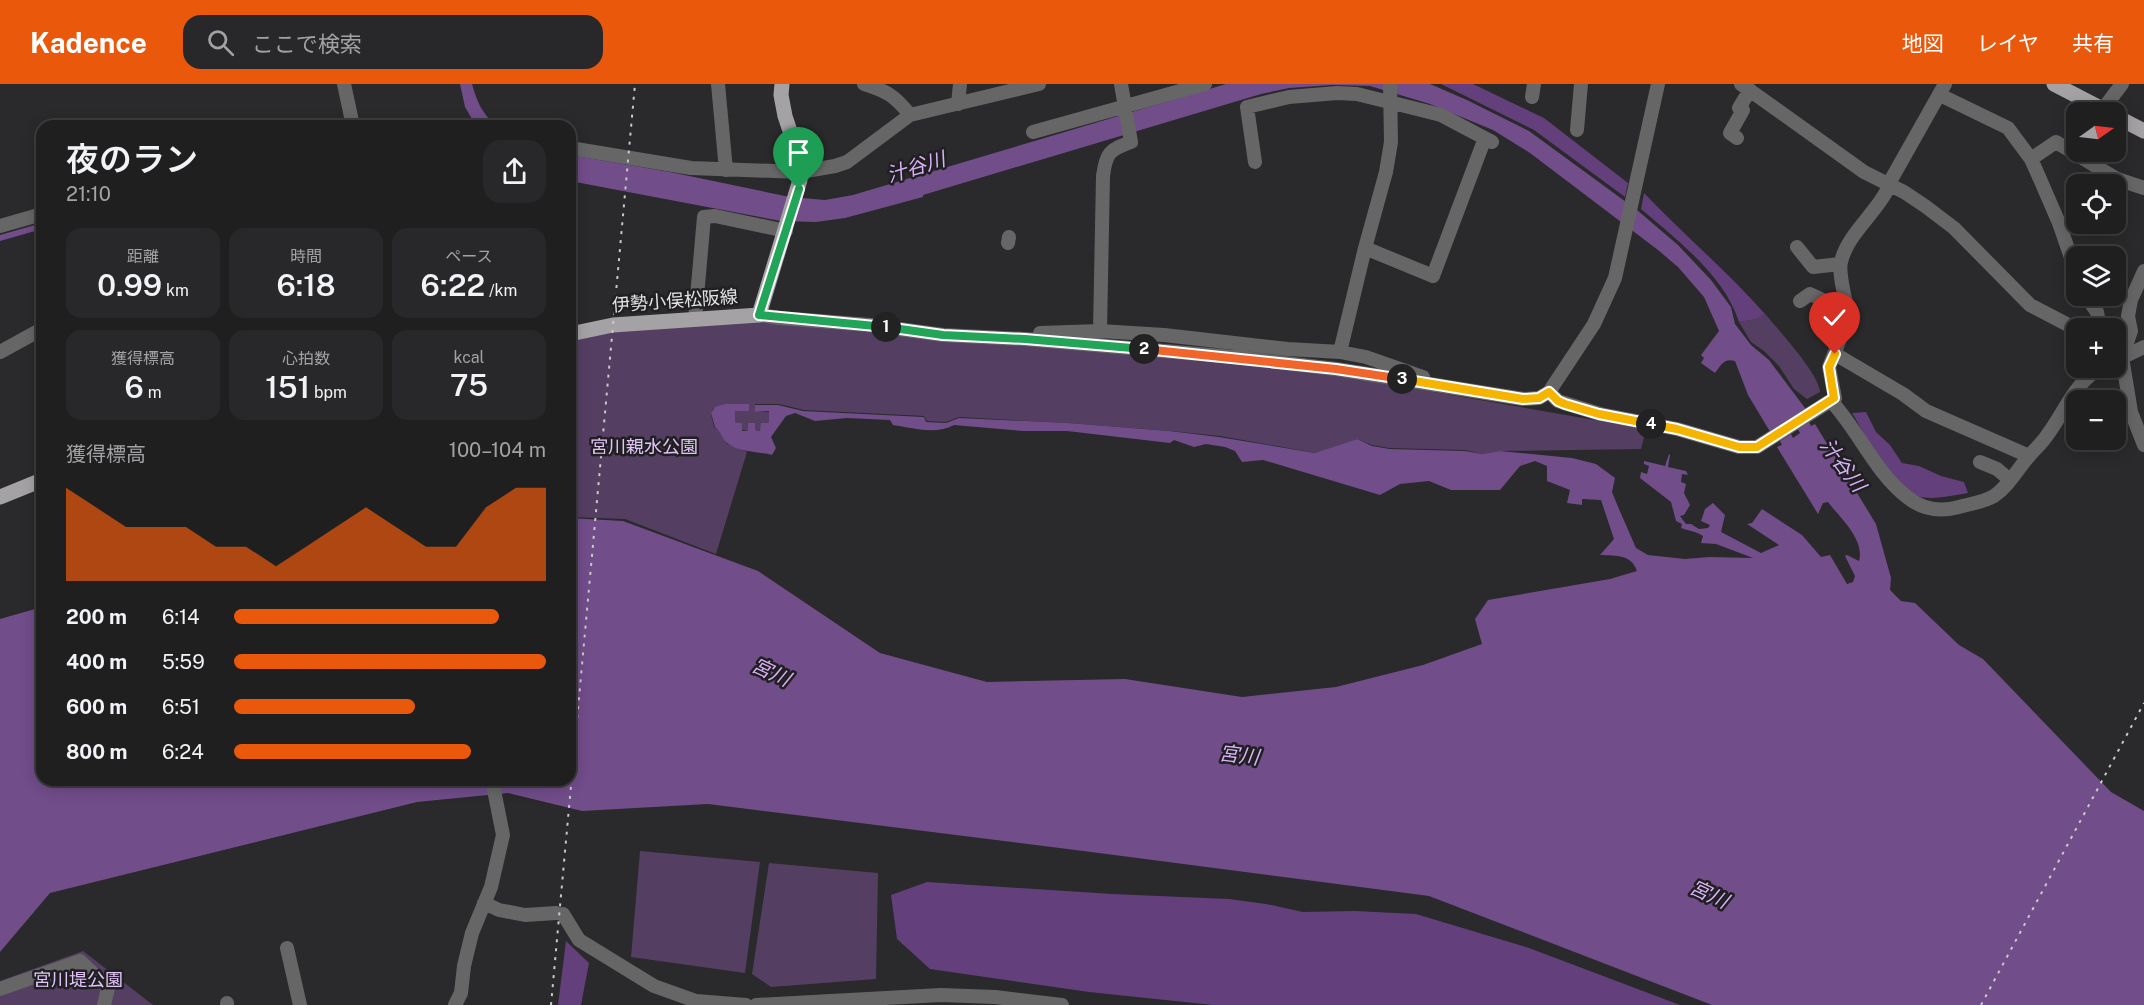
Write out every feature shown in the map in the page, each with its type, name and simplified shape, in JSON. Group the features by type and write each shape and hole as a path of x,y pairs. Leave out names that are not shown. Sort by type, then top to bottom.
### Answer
{"main road":[{"name":"伊勢小俣松阪線","path":"576,333 613,325 759,315 798,191 800,172 797,152 785,116 781,95 782,84"},
{"path":"2054,84 2088,102"},
{"path":"2126,120 2140,126"},
{"path":"0,497 36,482"}],"street":[{"path":"344,84 352,120"},
{"path":"718,84 726,170"},
{"path":"864,84 881,89 895,97 909,115"},
{"path":"958,104 960,84"},
{"path":"576,149 691,168 800,172 847,162 909,115 1039,84"},
{"path":"1100,330 1103,176 1106,157 1116,148 1131,141 1121,84"},
{"path":"1033,132 1205,84"},
{"path":"1577,130 1581,84"},
{"path":"759,315 870,325 943,335 1025,339 1302,365 1523,399 1539,398 1549,392 1600,312 1615,278 1659,84"},
{"path":"2114,102 2121,85"},
{"path":"1737,138 1730,133 1743,110 1739,108 1745,87 1864,172 1904,192 1954,228 2030,305 2066,324"},
{"path":"1549,392 1558,401 1599,414 1677,429 1739,447 1757,447 1831,401 1835,394 1829,367 1847,321 1840,264 1857,230 1875,209 1889,186 1942,90 2008,128 2031,159 2067,246"},
{"path":"1255,162 1247,107 1289,97 1337,93 1389,94 1441,115 1489,140 1433,276 1365,248"},
{"path":"1340,352 1386,172 1390,142 1389,94"},
{"path":"2140,126 2144,140"},
{"path":"2031,159 2056,142 2117,179 2144,188"},
{"path":"0,226 36,216"},
{"path":"695,319 704,217 715,216 787,229"},
{"path":"1797,247 1813,267 1840,264"},
{"path":"2126,340 2131,331 2128,316 2131,300 2144,271"},
{"path":"1800,301 1810,294 1847,312"},
{"path":"1025,339 1039,333 1100,330 1340,352 1366,357 1404,369 1430,379 1438,386"},
{"path":"0,352 36,332"},
{"path":"2126,353 2144,347"},
{"path":"1835,354 1903,394 1926,411 2029,456"},
{"path":"1831,401 1882,473 1910,499 1937,511 1987,500 1994,496 2048,436 2087,378"},
{"path":"2122,378 2131,412 2143,441"},
{"path":"1980,462 1997,470 2010,480"},
{"path":"455,1005 461,993 464,966 472,933 491,887 503,835 493,786"},
{"path":"484,903 499,910 525,915 559,913 579,940 654,986 696,1001 746,1005"},
{"path":"287,948 300,1005"},
{"path":"0,989 80,961 108,988 104,1005"},
{"path":"756,1005 941,995 995,997 1062,1005"}],"green space":[{"path":"1765,314 1806,364 1820,392 1807,399 1794,389 1779,366 1751,342 1739,322 1757,319"},
{"name":"宮川親水公園","path":"695,319 782,322 1025,339 1330,374 1646,429 1641,449 1500,451 1482,454 1465,450 1389,448 1357,439 1316,453 1220,436 1171,431 959,417 946,422 927,421 924,416 804,410 779,404 755,404 755,412 769,412 769,423 761,423 761,431 755,430 755,423 748,423 748,431 742,430 742,423 735,423 735,411 749,411 749,404 725,404 713,409 711,414 714,427 727,444 747,452 716,554 625,519 576,517 576,334"},
{"path":"640,851 760,862 745,973 631,957"},
{"path":"769,863 878,873 876,979 771,987 752,974"},
{"name":"宮川堤公園","path":"83,951 153,1005 0,1005 0,981"}],"shaded area":[{"path":"1441,84 1473,84 1544,118 1628,183 1625,197 1534,130"},
{"path":"1644,193 1765,314 1757,319 1739,322 1732,305 1711,274 1684,246 1641,209"},
{"path":"1866,412 1876,432 1890,445 1902,463 1919,466 1941,476 1964,482 1968,493 1930,498 1918,496 1907,490 1888,472 1852,413"},
{"path":"927,882 1229,899 1303,912 1355,911 1416,914 1529,948 1680,1005 1213,1005 1089,992 930,969 897,939 891,895"},
{"path":"566,941 589,963 581,1005 558,1005"}],"water":[{"path":"460,84 472,84 481,107 491,120 473,120 465,107"},
{"path":"1226,84 1430,84 1529,131 1637,210 1678,245 1711,280 1731,307 1735,324 1751,345 1769,360 1808,412 1772,435 1748,395 1735,361 1725,361 1715,373 1701,363 1704,358 1701,355 1719,331 1704,297 1678,267 1658,250 1530,153 1493,130 1430,104 1370,86 1332,85 1289,88 1261,94 923,195 923,197 845,218 816,222 781,221 576,182 576,156 670,172 790,197 825,200 853,195"},
{"path":"36,225 36,231 0,241 0,235"},
{"name":"宮川","path":"725,404 749,404 749,411 735,411 735,423 742,423 742,431 748,431 748,423 755,423 755,430 760,431 761,423 769,423 769,411 755,412 755,405 778,405 803,411 924,417 926,422 946,423 959,418 1169,431 1315,453 1357,439 1372,446 1390,449 1465,451 1482,454 1500,451 1572,458 1596,464 1615,478 1612,492 1619,509 1636,548 1648,555 1685,559 1753,558 1716,544 1701,543 1703,536 1681,528 1682,524 1676,521 1671,502 1640,478 1641,472 1647,474 1649,466 1644,464 1644,461 1665,466 1669,454 1668,467 1686,471 1688,475 1682,474 1681,482 1686,484 1684,493 1690,505 1684,515 1680,516 1686,524 1699,529 1708,528 1710,525 1701,521 1705,509 1713,503 1725,515 1721,532 1761,553 1779,545 1747,524 1752,523 1762,509 1802,535 1821,557 1830,555 1847,584 1853,582 1855,576 1845,556 1859,561 1860,553 1855,537 1828,502 1823,503 1818,514 1777,447 1782,445 1780,441 1791,434 1793,438 1800,433 1798,429 1809,422 1811,426 1815,424 1876,524 1891,578 1890,590 1901,601 1915,603 1959,645 1983,659 2111,792 2144,811 2144,1005 1712,1005 1429,896 708,804 582,811 508,793 417,802 50,893 0,952 0,619 36,609 36,786 576,786 576,518 623,521 758,571 880,653 987,682 1125,679 1242,697 1336,687 1423,665 1482,644 1475,619 1488,600 1610,579 1637,571 1627,559 1600,555 1614,539 1601,500 1582,499 1582,505 1567,503 1570,490 1547,481 1547,466 1535,461 1520,466 1500,490 1451,490 1429,481 1400,484 1380,495 1263,460 1242,462 1235,451 1206,444 1194,447 1174,440 1170,443 1067,431 1023,431 954,425 940,430 924,430 893,425 890,420 847,418 815,421 795,413 786,416 771,437 776,448 772,455 737,449 725,441 715,427 711,413 715,407"}],"railway":[{"path":"576,731 635,84"},
{"path":"1981,1005 2144,703"},
{"path":"551,1005 571,786"}],"route":[{"path":"799,189 759,315 870,325 943,335 1025,339 1234,357 1336,369 1523,399 1539,398 1549,392 1558,401 1599,414 1677,429 1747,448 1757,447 1834,398 1829,367 1835,354"}],"water label":[{"name":"汁谷川","path":"916,167"},
{"name":"汁谷川","path":"1843,465"}]}
